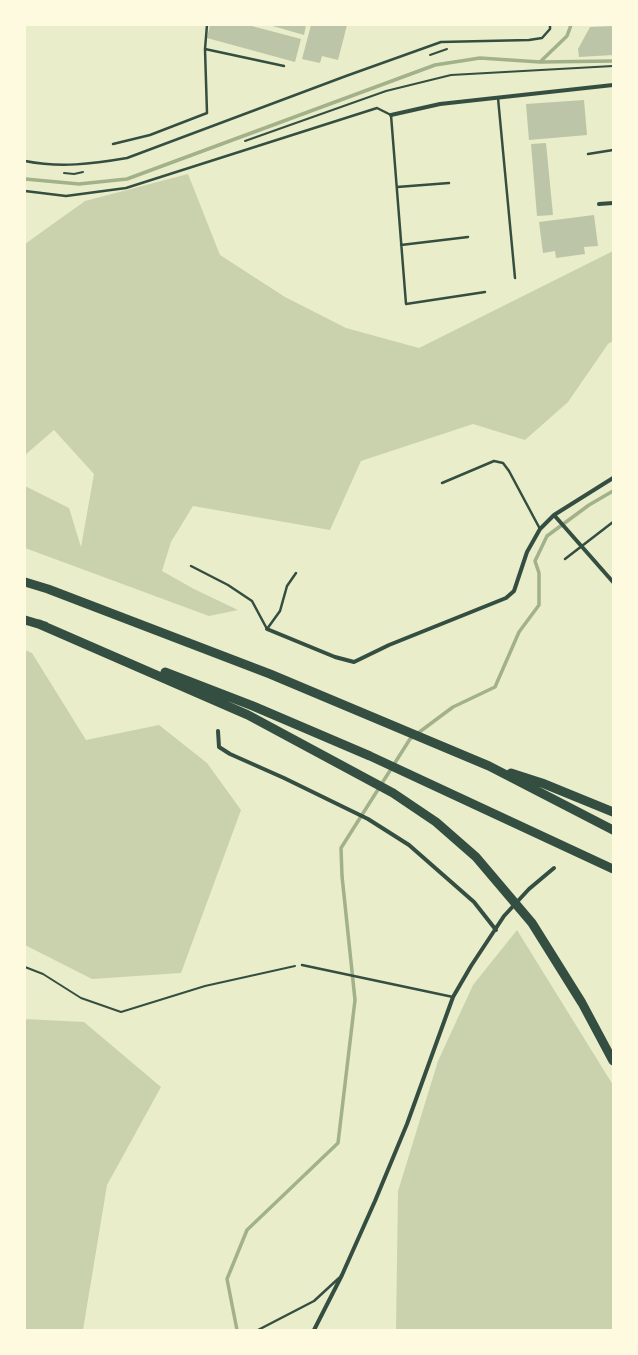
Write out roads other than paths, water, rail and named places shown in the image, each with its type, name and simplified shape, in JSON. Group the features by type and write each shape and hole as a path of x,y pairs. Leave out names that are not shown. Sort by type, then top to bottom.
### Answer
{"highway":[{"path":"25,582 270,674 489,766 613,830"},
{"path":"25,620 253,706 397,768 613,869"},
{"path":"39,624 248,715 376,783 436,822 476,857 509,894 532,923 582,1003 613,1061"},
{"path":"489,766 542,783 613,812"}],"street":[{"path":"391,115 440,104 613,85"},
{"path":"599,204 613,203"},
{"path":"267,629 354,662 389,645 506,598 514,590 527,552 540,529 554,515 613,478"},
{"path":"554,515 613,582"},
{"path":"218,731 219,747 230,754 368,818 409,845 474,902 496,930"},
{"path":"314,1330 342,1275 375,1202 407,1124 453,997 471,966 504,916 529,889 554,868"}],"lane":[{"path":"113,144 150,135 207,113 205,49 207,25"},
{"path":"25,162 65,166 127,158 303,91 441,42 536,40 542,38 550,29 550,25"},
{"path":"205,49 284,66"},
{"path":"498,98 514,278"},
{"path":"25,190 66,196 126,188 377,108 391,115 406,304 485,292"},
{"path":"588,154 613,150"},
{"path":"397,187 449,183"},
{"path":"401,245 468,237"},
{"path":"442,483 494,461 503,463 509,471 540,529"},
{"path":"565,559 613,522"},
{"path":"191,566 228,585 252,601 267,629 280,610 287,586 296,573"},
{"path":"302,964 453,997"},
{"path":"258,1330 314,1301 342,1275"}],"waterway":[{"path":"25,179 79,184 127,179 435,65 480,58 540,62 567,36 571,25"},
{"path":"540,62 613,61"},
{"path":"237,1330 227,1279 247,1230 338,1143 355,1000 342,876 341,848 410,739 453,707 495,687 519,632 539,605 539,573 535,561 547,536 589,505 613,491"}]}
